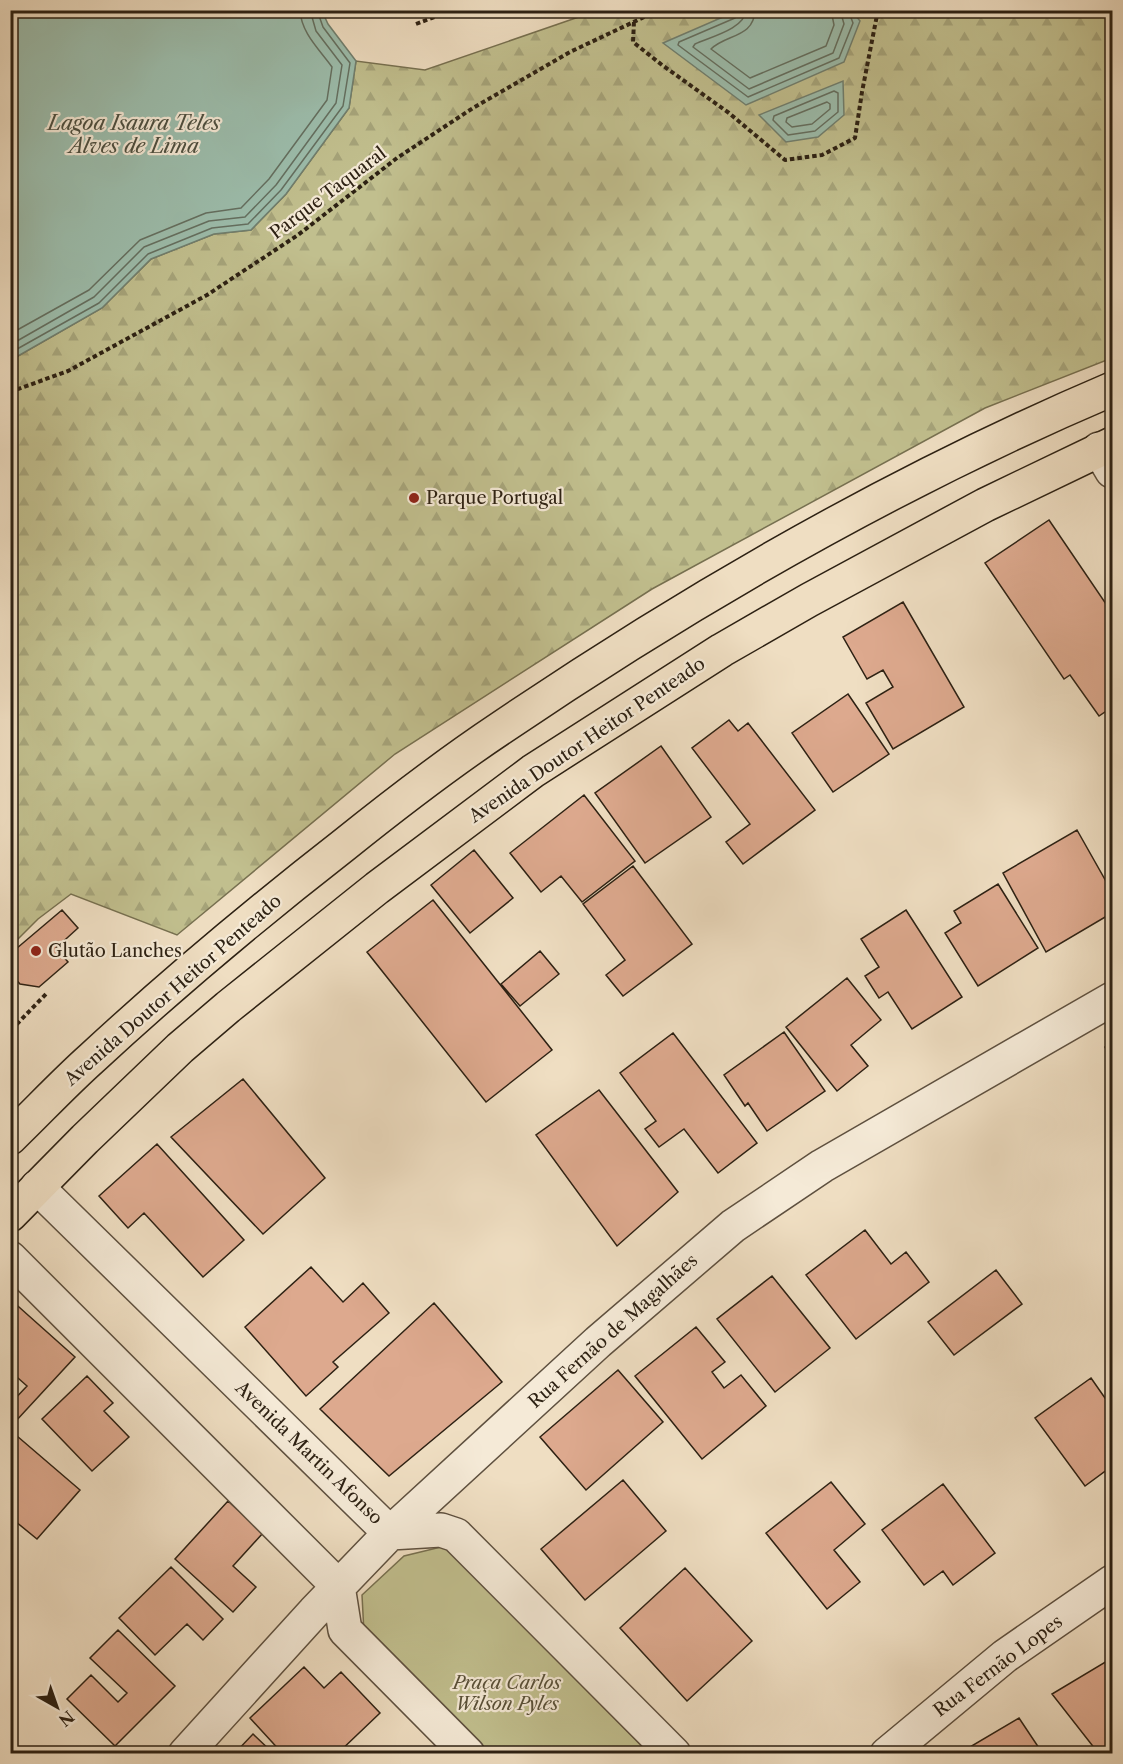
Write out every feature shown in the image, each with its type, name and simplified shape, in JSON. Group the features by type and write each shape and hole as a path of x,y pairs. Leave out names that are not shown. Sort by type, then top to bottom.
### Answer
{"main road":[{"name":"Avenida Doutor Heitor Penteado","path":"10,1138 97,1053 292,886 396,804 499,728 714,592 822,530 1026,425 1113,389"},
{"name":"Avenida Doutor Heitor Penteado","path":"10,1215 85,1138 228,1007 377,888 533,771 722,650 809,600 985,505 1108,455"}],"street":[{"name":"Rua Fernão de Magalhães","path":"185,1754 338,1586 390,1533 598,1342 733,1226 822,1166 1113,999"},
{"name":"Avenida Martin Afonso","path":"37,1187 390,1533 441,1530 456,1535 674,1754"},
{"path":"10,1258 338,1586 345,1630 468,1754"},
{"name":"Rua Fernão Lopes","path":"887,1754 1005,1656 1113,1582"}],"path":[{"path":"416,24 453,10"},
{"name":"Parque Taquaral","path":"10,392 68,371 207,295 298,236 397,158 473,108 570,52 659,10"},
{"path":"634,22 633,42 729,113 785,160 822,155 855,138 878,10"},
{"path":"10,1025 15,1026 46,994"}],"green space":[{"name":"Parque Portugal","path":"596,11 1112,11 1112,358 985,408 652,589 395,754 177,935 71,894 38,919 11,946 11,360 102,308 151,259 214,234 251,230 286,194 349,108 356,61 425,70"},
{"name":"Praça Carlos Wilson Pyles","path":"445,1546 649,1753 484,1753 364,1633 362,1595 404,1556"}],"water":[{"name":"Lagoa Isaura Teles Alves de Lima","path":"11,10 322,11 328,24 356,61 349,108 286,194 251,230 214,234 151,259 102,308 11,360"},
{"path":"739,10 852,11 860,21 844,62 746,105 663,43"},
{"path":"843,81 844,115 818,137 786,142 759,115"}],"building":[{"path":"1049,520 1106,604 1112,600 1112,707 1099,716 1070,675 1064,679 985,563"},
{"path":"903,602 964,707 893,749 866,703 893,687 883,670 867,679 843,637"},
{"path":"848,694 889,754 833,792 792,733"},
{"path":"729,720 738,731 748,723 815,810 743,864 726,842 750,824 692,748"},
{"path":"661,746 711,817 645,863 595,793"},
{"path":"584,795 635,861 582,902 561,876 541,892 510,853"},
{"path":"1077,830 1112,892 1112,913 1046,952 1003,873"},
{"path":"474,850 513,898 470,933 431,885"},
{"path":"633,866 692,944 623,996 606,975 625,960 583,904"},
{"path":"998,884 1038,948 978,986 945,933 961,923 954,911"},
{"path":"433,900 552,1050 486,1102 367,952"},
{"name":"Glutão Lanches","path":"62,910 78,928 56,948 68,962 39,987 20,984 10,973 10,954"},
{"path":"906,910 962,997 912,1029 888,992 879,998 865,976 879,967 861,939"},
{"path":"540,951 559,974 520,1006 501,984"},
{"path":"847,978 881,1020 851,1045 868,1066 837,1091 786,1027"},
{"path":"784,1032 825,1091 767,1131 748,1103 745,1106 724,1075"},
{"path":"673,1033 757,1143 718,1173 684,1129 659,1147 645,1129 656,1121 620,1073"},
{"path":"1112,1043 1112,1062 1105,1047"},
{"path":"243,1079 325,1178 263,1234 171,1137"},
{"path":"599,1090 678,1192 617,1246 536,1135"},
{"path":"157,1144 244,1240 203,1277 144,1213 128,1228 99,1196"},
{"path":"865,1230 891,1264 906,1252 929,1282 856,1339 806,1275"},
{"path":"311,1267 343,1302 363,1283 389,1313 333,1362 338,1367 306,1396 245,1327"},
{"path":"996,1270 1022,1304 954,1355 928,1322"},
{"path":"772,1276 830,1348 775,1392 717,1319"},
{"path":"10,1299 75,1357 15,1422 10,1418 10,1404 27,1386 10,1371"},
{"path":"434,1303 502,1382 389,1476 320,1409"},
{"path":"696,1327 725,1362 712,1372 724,1388 741,1375 766,1406 702,1459 635,1376"},
{"path":"618,1370 663,1422 586,1490 540,1437"},
{"path":"87,1376 113,1403 104,1411 129,1437 92,1471 42,1419"},
{"path":"1091,1378 1112,1408 1112,1466 1085,1486 1035,1418"},
{"path":"10,1430 80,1490 37,1539 10,1517"},
{"path":"623,1480 666,1531 585,1600 541,1549"},
{"path":"831,1482 865,1524 834,1550 860,1582 827,1609 766,1533"},
{"path":"943,1484 995,1553 953,1585 943,1571 924,1585 882,1530"},
{"path":"228,1501 263,1533 233,1566 256,1587 233,1612 175,1559"},
{"path":"171,1567 223,1619 203,1640 187,1624 155,1655 119,1618"},
{"path":"685,1568 752,1641 687,1701 620,1628"},
{"path":"118,1630 175,1686 115,1746 67,1699 91,1675 118,1702 127,1693 90,1658"},
{"path":"1112,1658 1112,1751 1099,1754 1052,1694"},
{"path":"304,1667 324,1688 341,1672 380,1713 337,1754 283,1754 250,1718"},
{"path":"1019,1718 1043,1754 958,1754"},
{"path":"253,1734 274,1754 234,1754"}],"place":[{"name":"Parque Portugal","path":"414,498"},
{"name":"Glutão Lanches","path":"36,951"}]}
